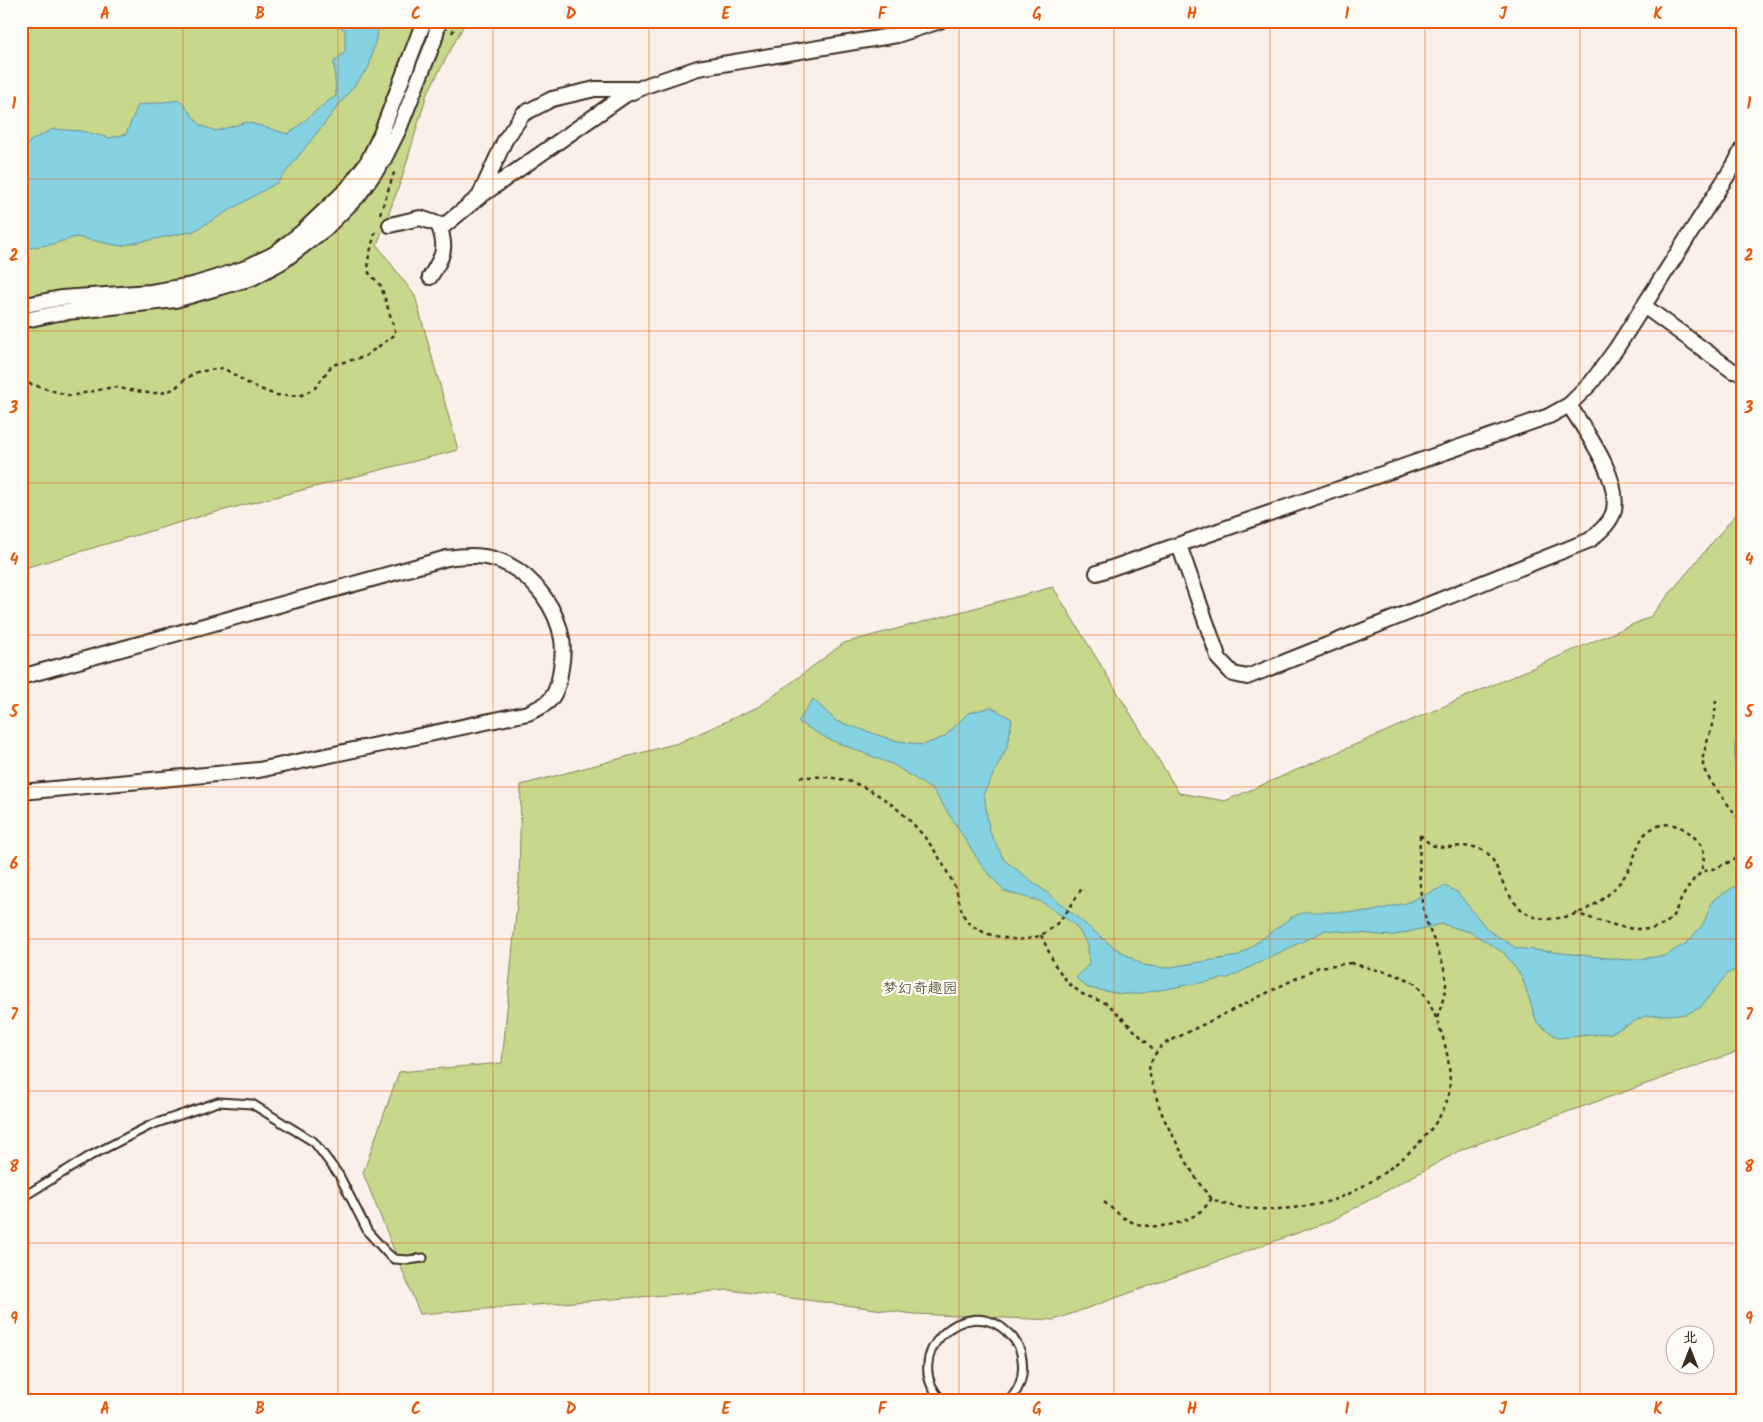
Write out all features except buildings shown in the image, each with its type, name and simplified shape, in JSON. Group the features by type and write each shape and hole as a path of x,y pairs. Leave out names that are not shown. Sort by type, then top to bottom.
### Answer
{"street":[{"path":"21,306 61,298 151,292 194,285 242,269 274,254 302,232 348,188 368,161 381,134 424,21"},
{"path":"21,321 58,313 176,300 252,278 283,261 325,229 358,196 383,161 399,129 434,41 439,21"},
{"path":"440,229 480,197 624,95 638,89 698,68 897,35 940,21"},
{"path":"480,197 505,140 523,114 552,99 595,89 638,89"},
{"path":"1097,573 1549,416 1569,405 1591,383 1616,350 1736,162 1742,149"},
{"path":"383,222 420,218 438,224 443,236 442,256 430,277"},
{"path":"1644,306 1733,371 1742,372"},
{"path":"1179,545 1219,659 1233,674 1247,677 1590,540 1606,525 1614,511 1614,495 1608,471 1569,405"},
{"path":"21,677 447,558 466,556 482,556 506,563 527,577 543,596 557,619 562,641 562,664 559,684 547,704 528,713 259,770 21,792"}],"lane":[{"path":"21,1198 90,1156 151,1125 218,1102 252,1104 314,1142 339,1175 368,1232 387,1253 394,1259 423,1258"},
{"path":"943,1401 931,1383 928,1369 930,1354 936,1340 947,1329 960,1322 975,1320 990,1322 1004,1328 1014,1339 1021,1353 1023,1368 1020,1383 1008,1401"}],"path":[{"path":"450,38 458,21"},
{"path":"21,381 70,396 113,387 162,394 174,389 197,372 223,368 251,385 275,395 300,396 314,388 332,365 364,357 396,334 381,286 369,273 368,260 383,222 397,164"},
{"path":"1716,700 1715,715 1703,756 1703,768 1711,782 1742,823"},
{"path":"800,777 835,778 860,786 884,799 903,814 944,864 956,890 962,912 969,923 984,934 1007,939 1035,939 1050,930 1067,913 1083,886"},
{"path":"1437,1019 1447,984 1442,961 1426,919 1421,894 1419,868 1420,836 1433,845 1470,846 1487,853 1496,866 1506,890 1515,904 1530,915 1546,919 1565,917 1574,913 1596,905 1618,886 1630,867 1644,834 1661,824 1673,824 1688,830 1698,841 1704,853 1701,873 1687,890 1672,918 1661,926 1646,930 1628,928 1574,913"},
{"path":"1701,873 1732,862 1742,854"},
{"path":"1041,935 1055,964 1068,983 1082,994 1108,1004 1156,1052"},
{"path":"1351,963 1411,981 1430,1001 1437,1019 1446,1043 1449,1069 1448,1094 1438,1120 1407,1156 1372,1180 1337,1199 1311,1206 1265,1209 1238,1207 1212,1198 1194,1176 1161,1115 1150,1072 1153,1056 1162,1045 1319,967 1351,963"},
{"path":"1104,1202 1130,1222 1158,1226 1183,1222 1202,1210 1212,1198"}],"green space":[{"path":"21,21 466,21 427,94 402,178 377,245 415,296 458,450 205,515 21,569"},
{"name":"梦幻奇趣园","path":"1742,507 1742,1050 1463,1149 1331,1221 1054,1320 914,1314 729,1290 420,1314 363,1173 399,1072 502,1063 519,881 521,785 678,743 760,706 844,643 1053,587 1179,793 1225,801 1650,617"}],"water":[{"path":"331,21 380,21 369,67 278,182 194,231 120,246 76,237 53,244 21,249 21,153 30,141 53,129 82,131 110,138 126,134 138,105 180,100 200,125 216,131 247,122 288,134 336,96 334,62 345,52 345,30"},
{"path":"813,699 836,721 893,740 923,745 944,737 968,713 991,707 1012,719 1007,747 984,793 989,830 1004,860 1112,946 1143,965 1164,968 1238,956 1292,917 1305,912 1369,912 1406,903 1445,886 1457,892 1488,930 1516,948 1627,960 1664,956 1687,943 1703,924 1713,900 1742,882 1742,967 1727,974 1700,1008 1686,1014 1645,1016 1611,1033 1558,1038 1537,1023 1522,977 1504,953 1470,932 1442,924 1391,936 1326,930 1228,978 1137,994 1121,994 1088,988 1076,978 1089,964 1088,945 1075,925 1042,902 1004,891 982,866 934,791 894,765 828,739 798,722"},
{"path":"1742,732 1742,789 1735,767 1735,745"}]}
